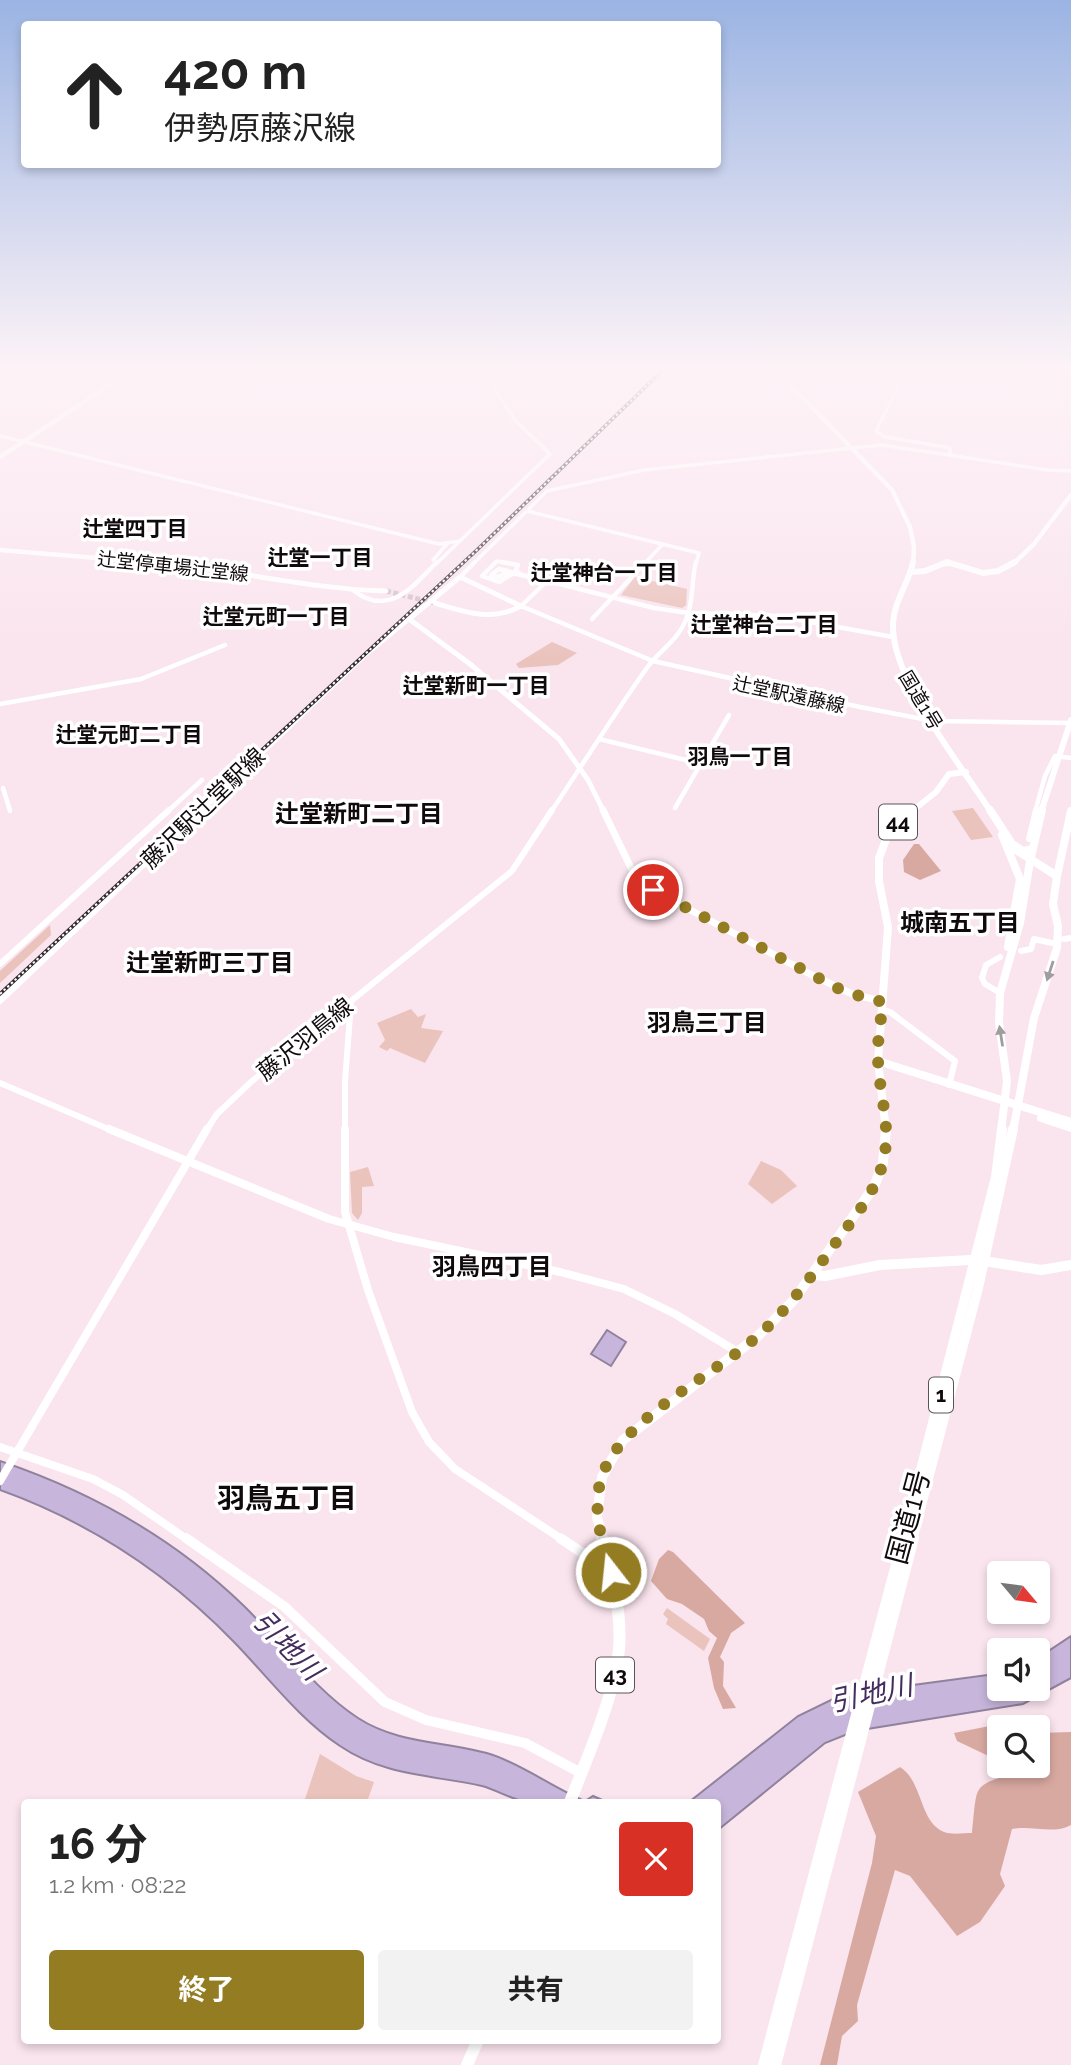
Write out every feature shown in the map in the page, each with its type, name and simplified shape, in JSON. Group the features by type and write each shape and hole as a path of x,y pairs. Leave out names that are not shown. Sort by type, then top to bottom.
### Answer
{"highway":[{"path":"1030,861 1041,812 1071,723"},
{"path":"1057,876 1071,811"},
{"path":"1014,845 1023,851 1032,849"}],"main road":[{"name":"国道1号","path":"868,466 890,488 905,511 914,555 910,572 895,605 893,637 904,675 1020,854 1057,876 1053,904 1058,926 1057,948 1034,1018 1018,1108 978,1288 869,1682"},
{"path":"910,572 925,571 940,563 949,562 979,573 1008,566 1035,544 1071,495"},
{"name":"辻堂停車場辻堂線","path":"0,550 198,566 353,590 386,591"},
{"path":"458,578 520,607"},
{"name":"藤沢駅辻堂駅線","path":"409,618 458,578"},
{"path":"435,603 486,616 509,614 520,607"},
{"path":"409,618 554,734 580,767 632,870 646,885 845,992 883,1006"},
{"name":"44","path":"812,1275 867,1200 883,1163 887,1125 878,1061 888,927 878,873 882,847 896,824 936,792 947,776 966,772"},
{"name":"国道1号","path":"775,2065 996,1177 1006,1104 1007,1070 999,1023 1000,993 1003,960 1020,879 997,820"},
{"name":"国道1号","path":"1003,960 1020,923 1030,861"},
{"path":"878,1061 1071,1128"},
{"path":"1018,1108 1071,1122"},
{"path":"812,1275 825,1276 880,1265 970,1261"},
{"path":"990,1262 1056,1271 1071,1265"},
{"name":"43","path":"571,1799 604,1713 618,1663 620,1620 600,1533 597,1503 602,1478 616,1449 635,1429 777,1318 812,1275"},
{"name":"国道1号","path":"764,2065 853,1745"},
{"path":"467,2065 476,2044"}],"street":[{"path":"123,466 439,544 458,543"},
{"path":"353,590 358,595 394,600 405,594 537,466"},
{"path":"458,578 544,493 555,488 644,470 676,466"},
{"path":"1027,466 1071,471"},
{"path":"527,511 700,554 692,578 689,613"},
{"path":"439,544 443,550"},
{"path":"439,561 433,559 448,544"},
{"path":"592,619 663,544"},
{"path":"514,574 499,582 482,576 497,561 518,565 516,570 521,574"},
{"path":"547,581 504,572 496,577 491,575 499,569 521,574 612,598 689,613 777,616 893,637"},
{"path":"520,607 547,581"},
{"path":"367,596 365,592 369,590"},
{"name":"辻堂駅遠藤線","path":"520,607 652,662 934,723 1071,723"},
{"name":"藤沢羽鳥線","path":"0,1481 186,1161 226,1104 506,877 530,847 580,767 652,662 675,638 689,613"},
{"name":"藤沢駅辻堂駅線","path":"0,1001 364,656 409,618"},
{"path":"0,704 141,679 225,645"},
{"path":"675,808 729,715"},
{"path":"600,739 702,764"},
{"path":"1029,839 1038,793 1047,769 1055,756 1071,758"},
{"path":"0,964 202,780"},
{"path":"3,788 10,811"},
{"path":"1021,951 1031,949 1034,939 1052,943"},
{"path":"1000,993 985,984 982,978 988,963 1003,960"},
{"path":"351,1002 345,1082 345,1212 394,1366 412,1412 440,1456 473,1482 611,1572"},
{"path":"883,1006 955,1061 949,1085"},
{"path":"0,1083 263,1195 349,1226 560,1272 624,1289 675,1314 736,1351"},
{"path":"0,1447 13,1456 93,1479 123,1495 285,1607 385,1702 426,1720 525,1743 581,1773"}],"shaded area":[{"path":"635,577 687,589 686,605 682,608 621,595"},
{"path":"552,642 577,653 558,665 519,668 516,664"},
{"path":"973,808 993,837 971,840 952,811"},
{"path":"914,844 919,844 941,871 920,880 904,872 903,860"},
{"path":"50,925 51,935 0,983 0,971"},
{"path":"411,1009 418,1017 426,1014 421,1028 443,1031 425,1063 390,1048 387,1051 379,1047 385,1040 377,1023"},
{"path":"761,1161 781,1170 797,1186 772,1204 748,1184"},
{"path":"368,1167 374,1186 362,1187 362,1213 358,1220 352,1213 350,1172"},
{"path":"607,1330 626,1342 611,1366 591,1354"},
{"path":"0,1461 67,1487 99,1503 160,1538 217,1582 258,1620 327,1693 358,1718 389,1733 490,1754 581,1799 516,1799 482,1786 391,1769 357,1756 311,1723 209,1617 154,1572 96,1534 0,1490"},
{"path":"668,1550 745,1623 731,1633 720,1657 724,1662 723,1686 736,1708 723,1709 714,1688 708,1658 717,1638 709,1631 704,1619 682,1604 667,1599 651,1581 659,1559"},
{"path":"667,1608 710,1639 704,1651 666,1624 668,1619 663,1614"},
{"path":"1071,1636 1071,1678 1050,1689 1050,1650"},
{"path":"987,1675 987,1701 1029,1701 855,1731 825,1743 721,1828 721,1799 693,1799 798,1716 833,1699"},
{"path":"987,1727 987,1755 957,1741 954,1733"},
{"path":"1071,1732 1071,1825 1050,1830 1012,1829 1000,1874 1005,1886 980,1922 957,1936 910,1876 895,1870 857,2005 858,2021 842,2036 837,2065 820,2065 872,1863 876,1836 858,1792 900,1767 913,1782 925,1811 936,1827 947,1833 972,1833 975,1803 980,1788 1000,1778 1050,1778 1050,1733"},
{"path":"320,1754 356,1776 374,1782 368,1799 305,1799"}],"tunnel":[{"path":"386,591 435,603"}],"railway":[{"path":"0,994 563,466"}],"district":[{"name":"辻堂四丁目","path":"135,529"},
{"name":"辻堂一丁目","path":"320,558"},
{"name":"辻堂神台一丁目","path":"604,573"},
{"name":"辻堂元町一丁目","path":"276,617"},
{"name":"辻堂神台二丁目","path":"764,625"},
{"name":"辻堂新町一丁目","path":"476,686"},
{"name":"辻堂元町二丁目","path":"129,735"},
{"name":"羽鳥一丁目","path":"740,757"},
{"name":"辻堂新町二丁目","path":"359,814"},
{"name":"城南五丁目","path":"960,923"},
{"name":"辻堂新町三丁目","path":"210,963"},
{"name":"羽鳥三丁目","path":"707,1023"},
{"name":"羽鳥四丁目","path":"492,1267"},
{"name":"羽鳥五丁目","path":"287,1498"}],"route":[{"path":"611,1572 600,1533 597,1503 602,1478 616,1449 635,1429 757,1337 793,1301 874,1188 880,1175 887,1137 878,1061 883,1002 845,992 653,890"}],"water label":[{"name":"引地川","path":"288,1645"},
{"name":"引地川","path":"871,1693"}]}
